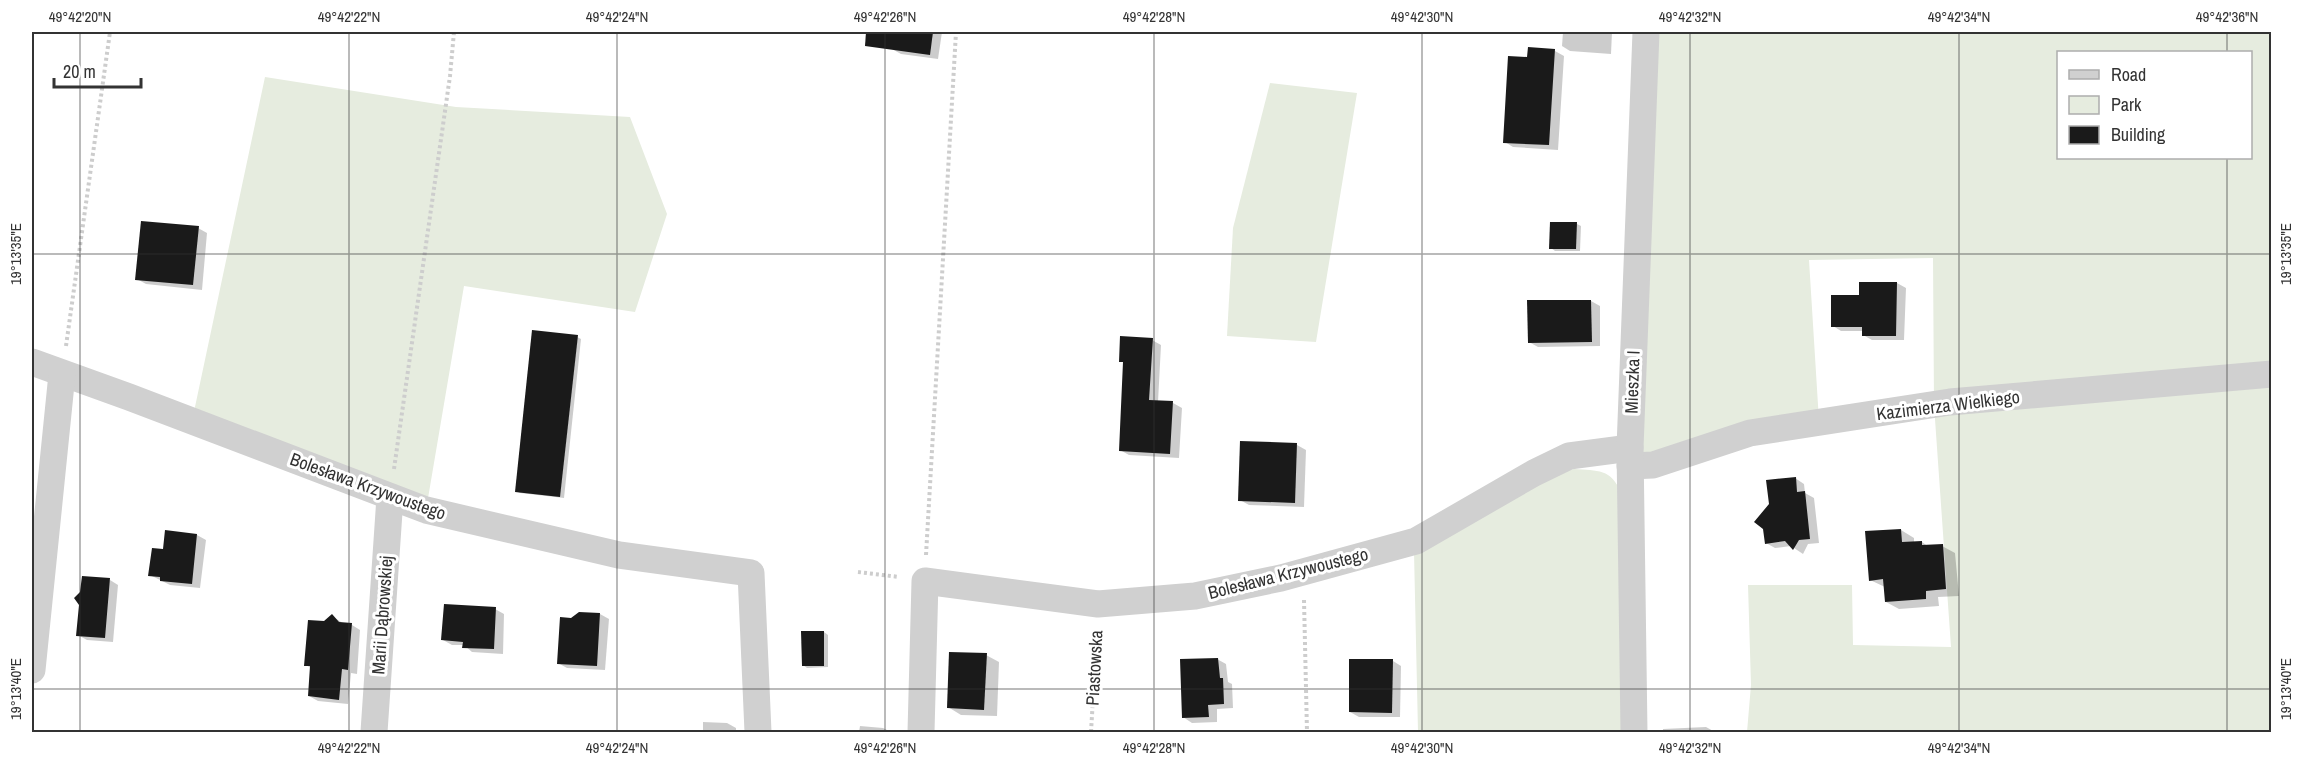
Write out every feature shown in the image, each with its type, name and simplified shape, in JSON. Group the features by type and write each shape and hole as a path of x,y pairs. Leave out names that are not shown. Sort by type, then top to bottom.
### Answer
{"street":[{"name":"Mieszka I","path":"1634,732 1630,457 1646,32"},
{"name":"Bolesława Krzywoustego","path":"32,362 426,510 619,555 752,573 758,732"},
{"path":"32,670 62,374"},
{"name":"Kazimierza Wielkiego","path":"1630,457 1653,465 1750,433 1950,402 2271,374"},
{"name":"Bolesława Krzywoustego","path":"925,581 1098,604 1195,596 1304,572 1416,541 1533,473 1569,456 1630,457"},
{"name":"Marii Dąbrowskiej","path":"374,732 390,497"},
{"path":"921,732 925,581"}],"path":[{"path":"62,374 110,32"},
{"path":"390,497 450,76 454,32"},
{"path":"858,572 925,581 956,32"},
{"path":"1304,572 1307,732"},
{"name":"Piastowska","path":"1091,732 1098,604"}],"green space":[{"path":"1646,32 2271,32 2271,732 1747,732 1751,685 1748,585 1852,585 1853,645 1951,647 1934,405 1933,258 1809,260 1819,421 1653,465 1630,448"},
{"path":"265,77 456,107 630,117 667,214 635,312 464,286 426,510 192,421"},
{"path":"1270,83 1357,93 1316,342 1227,336 1233,228"},
{"path":"1574,469 1603,472 1613,479 1621,493 1623,732 1418,732 1414,552 1546,474"}],"building":[{"path":"866,32 933,32 930,55 865,46"},
{"path":"1528,47 1555,49 1549,145 1503,143 1508,56 1527,57"},
{"path":"141,221 199,226 193,285 135,280"},
{"path":"1550,222 1577,222 1576,249 1549,249"},
{"path":"1859,282 1897,282 1896,336 1862,336 1862,327 1831,327 1831,295 1859,295"},
{"path":"1527,300 1591,300 1592,342 1528,343"},
{"path":"532,330 578,335 560,497 515,492"},
{"path":"1120,336 1153,338 1149,400 1173,401 1170,454 1119,451 1123,362 1119,362"},
{"path":"1240,441 1297,443 1295,503 1238,501"},
{"path":"1796,477 1797,492 1805,491 1810,539 1799,540 1793,550 1785,541 1765,544 1763,529 1754,522 1769,504 1766,480"},
{"path":"1901,529 1902,542 1922,541 1922,545 1943,544 1946,589 1926,591 1926,599 1885,602 1883,579 1869,581 1865,531"},
{"path":"165,530 197,534 192,584 160,581 160,577 148,576 152,548 163,549"},
{"path":"82,576 110,578 105,638 76,636 79,605 74,598 80,592"},
{"path":"444,604 496,607 494,649 462,648 463,642 441,640"},
{"path":"579,612 600,613 597,666 557,664 560,617 571,618"},
{"path":"332,614 339,622 352,623 348,670 342,669 339,700 308,696 310,666 304,666 308,620 324,621"},
{"path":"801,631 824,631 824,666 802,666"},
{"path":"949,652 987,653 984,710 947,708"},
{"path":"1218,658 1220,678 1223,678 1224,704 1208,705 1209,717 1182,718 1180,659"},
{"path":"1349,659 1393,659 1392,713 1349,712"}]}
